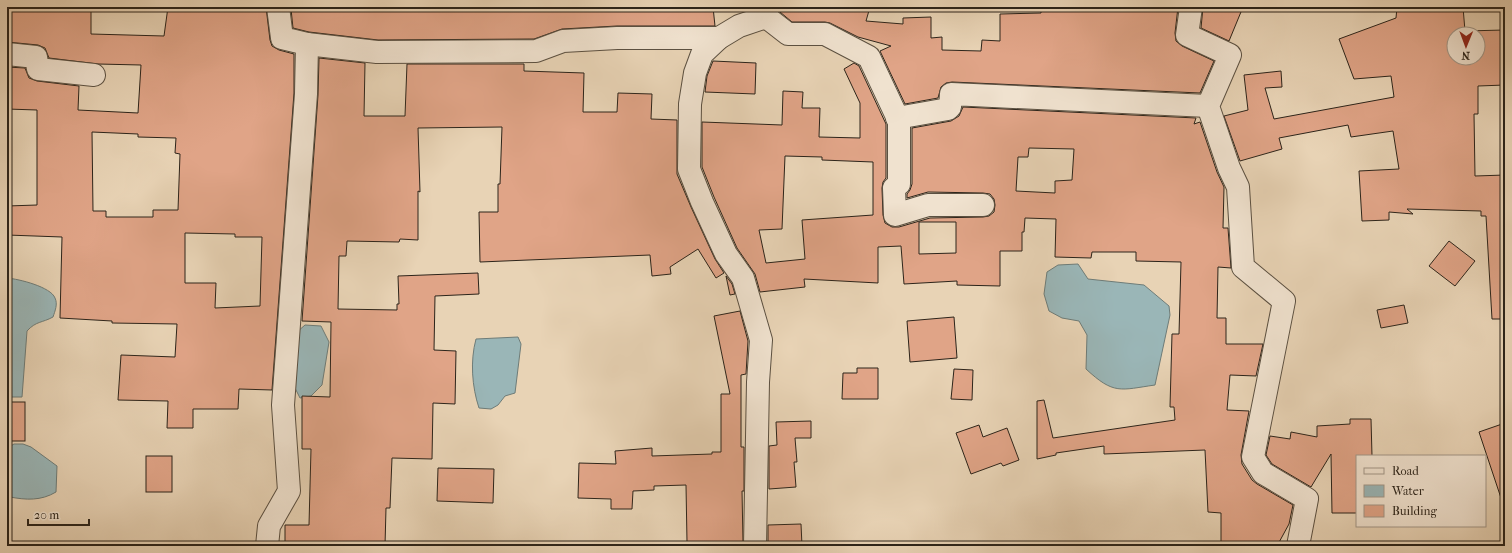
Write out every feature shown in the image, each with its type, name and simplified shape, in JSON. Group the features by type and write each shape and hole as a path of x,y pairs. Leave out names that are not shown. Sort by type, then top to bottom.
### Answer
{"street":[{"path":"278,7 282,38 307,44 377,52 536,51 563,41 617,38 719,38"},
{"path":"1191,7 1187,35 1230,55 1208,106 1229,168 1238,187 1243,267 1284,301 1253,457 1263,473 1307,499 1298,546"},
{"path":"755,546 758,382 761,340 743,278 726,254 702,202 689,169 690,104 695,73 702,54 719,38 767,12 788,34 825,34 869,58 899,121 899,184 894,188 895,215 928,205 983,205"},
{"path":"267,546 269,526 289,490 283,405 306,94 307,44"},
{"path":"7,54 36,57 38,69 94,75"},
{"path":"897,118 948,109 950,107 952,94 1208,106"}],"water":[{"path":"1078,264 1088,279 1144,285 1169,306 1170,315 1155,385 1118,389 1104,383 1086,369 1087,335 1079,321 1062,318 1049,311 1044,294 1047,272 1058,265"},
{"path":"7,278 26,282 48,290 55,298 56,303 53,317 36,324 27,331 22,397 7,397"},
{"path":"305,325 321,326 329,342 322,385 311,396 300,398 293,384 297,332"},
{"path":"518,337 521,344 515,393 505,396 498,405 491,409 479,408 475,391 472,365 476,339"},
{"path":"14,444 23,444 31,447 57,466 56,492 45,497 33,499 10,497 9,447"}],"building":[{"path":"7,7 91,7 91,34 164,36 168,7 266,7 272,46 279,50 294,54 294,93 272,390 239,389 238,409 193,409 193,428 167,428 168,401 118,400 121,355 175,357 177,324 112,323 112,321 60,318 62,237 7,235 7,206 37,205 37,110 7,109 7,67 25,68 29,78 37,81 79,86 78,110 138,113 141,65 98,64 49,58 45,48 38,45 7,42","holes":["92,132 138,134 138,137 176,138 175,153 180,154 178,210 153,210 153,217 106,217 106,211 93,211","185,233 235,234 235,237 262,237 260,306 215,308 216,283 185,283"]},
{"path":"319,7 713,7 715,26 617,26 562,29 534,39 378,40 309,32 293,28 291,9 319,9"},
{"path":"780,7 870,7 866,21 903,24 903,18 931,17 931,38 942,37 942,50 981,51 982,40 1000,41 1000,14 1041,13 1041,7 1178,7 1175,33 1176,41 1182,46 1214,61 1200,93 952,82 946,83 941,87 938,98 905,104 880,51 891,46 858,37 830,23 792,22 780,12"},
{"path":"1203,7 1243,7 1229,41 1201,28"},
{"path":"1397,7 1463,7 1465,26 1446,26 1446,66 1486,66 1486,30 1504,30 1505,85 1478,86 1478,114 1474,114 1475,176 1505,175 1505,319 1492,319 1486,216 1481,216 1481,211 1407,209 1413,214 1389,212 1389,220 1362,221 1359,171 1399,169 1393,131 1351,137 1348,125 1279,138 1282,149 1240,161 1224,116 1248,110 1244,75 1281,71 1282,87 1265,88 1274,119 1394,97 1391,76 1354,79 1339,39 1396,18"},
{"path":"319,58 365,63 364,116 405,116 407,64 524,64 524,71 584,73 583,112 617,112 618,93 652,94 651,119 677,120 677,174 715,259 724,273 716,278 698,249 670,267 671,274 652,276 650,255 480,262 479,212 498,212 498,184 500,184 502,127 418,128 420,192 418,191 418,240 400,239 399,242 347,241 346,256 339,256 338,309 397,310 397,304 399,304 398,276 478,273 479,294 435,296 434,350 456,351 455,404 433,403 432,459 392,458 390,508 386,508 385,546 285,546 285,525 309,525 311,449 302,449 302,396 330,397 331,322 302,321 318,95"},
{"path":"713,61 756,63 755,94 705,92 707,76"},
{"path":"854,63 859,66 886,124 886,178 883,182 882,188 883,215 885,223 892,227 899,227 930,218 983,217 989,216 994,212 994,199 990,194 928,192 907,198 907,194 912,184 912,128 951,121 959,116 963,107 1196,118 1194,124 1200,122 1217,172 1224,187 1223,228 1228,228 1231,268 1218,267 1217,318 1226,318 1226,344 1263,344 1256,376 1230,375 1227,410 1249,411 1241,455 1242,464 1252,480 1293,505 1289,524 1277,546 1221,546 1221,513 1208,512 1205,450 1104,454 1104,446 1056,453 1056,455 1037,459 1037,401 1044,400 1053,438 1175,420 1174,407 1170,407 1172,334 1179,334 1181,262 1136,261 1136,252 1092,252 1091,258 1055,257 1056,219 1025,218 1024,232 1022,232 1022,251 1000,251 1000,286 957,285 957,281 904,284 901,246 878,247 878,283 804,279 805,287 760,292 755,274 737,248 702,167 702,122 782,125 783,91 803,92 802,108 820,108 819,137 860,138 860,103 844,69","holes":["1029,148 1074,149 1072,180 1055,181 1055,193 1016,191 1018,157 1028,157","785,156 822,157 822,160 873,162 873,215 802,220 805,259 766,263 759,230 782,229","919,222 956,222 956,253 919,254"]},
{"path":"1449,241 1475,261 1455,286 1429,266"},
{"path":"726,276 732,284 735,294 730,295"},
{"path":"1404,305 1408,323 1381,328 1377,310"},
{"path":"740,311 748,341 746,374 741,375 741,447 744,447 744,491 742,491 743,542 687,542 686,485 654,486 654,490 633,491 632,509 611,509 611,499 578,498 579,463 616,464 615,451 652,448 652,456 712,454 712,452 721,452 721,394 730,394 714,316"},
{"path":"954,317 957,358 910,362 907,321"},
{"path":"857,368 878,368 878,399 842,399 843,373 857,373"},
{"path":"954,369 973,370 972,400 951,399"},
{"path":"7,402 25,402 25,441 7,441"},
{"path":"1350,419 1371,419 1372,455 1356,455 1356,513 1332,513 1331,454 1311,487 1272,464 1266,455 1270,436 1290,439 1291,432 1317,437 1317,426 1350,424"},
{"path":"811,421 811,438 795,438 797,462 794,462 796,487 769,489 769,446 777,445 776,422"},
{"path":"1505,423 1505,501 1502,501 1479,432"},
{"path":"979,425 983,437 1007,428 1019,460 1003,466 1001,463 971,474 956,433"},
{"path":"146,456 172,456 172,492 146,492"},
{"path":"438,468 494,469 493,503 437,501"},
{"path":"801,524 802,546 768,546 768,525"}]}
